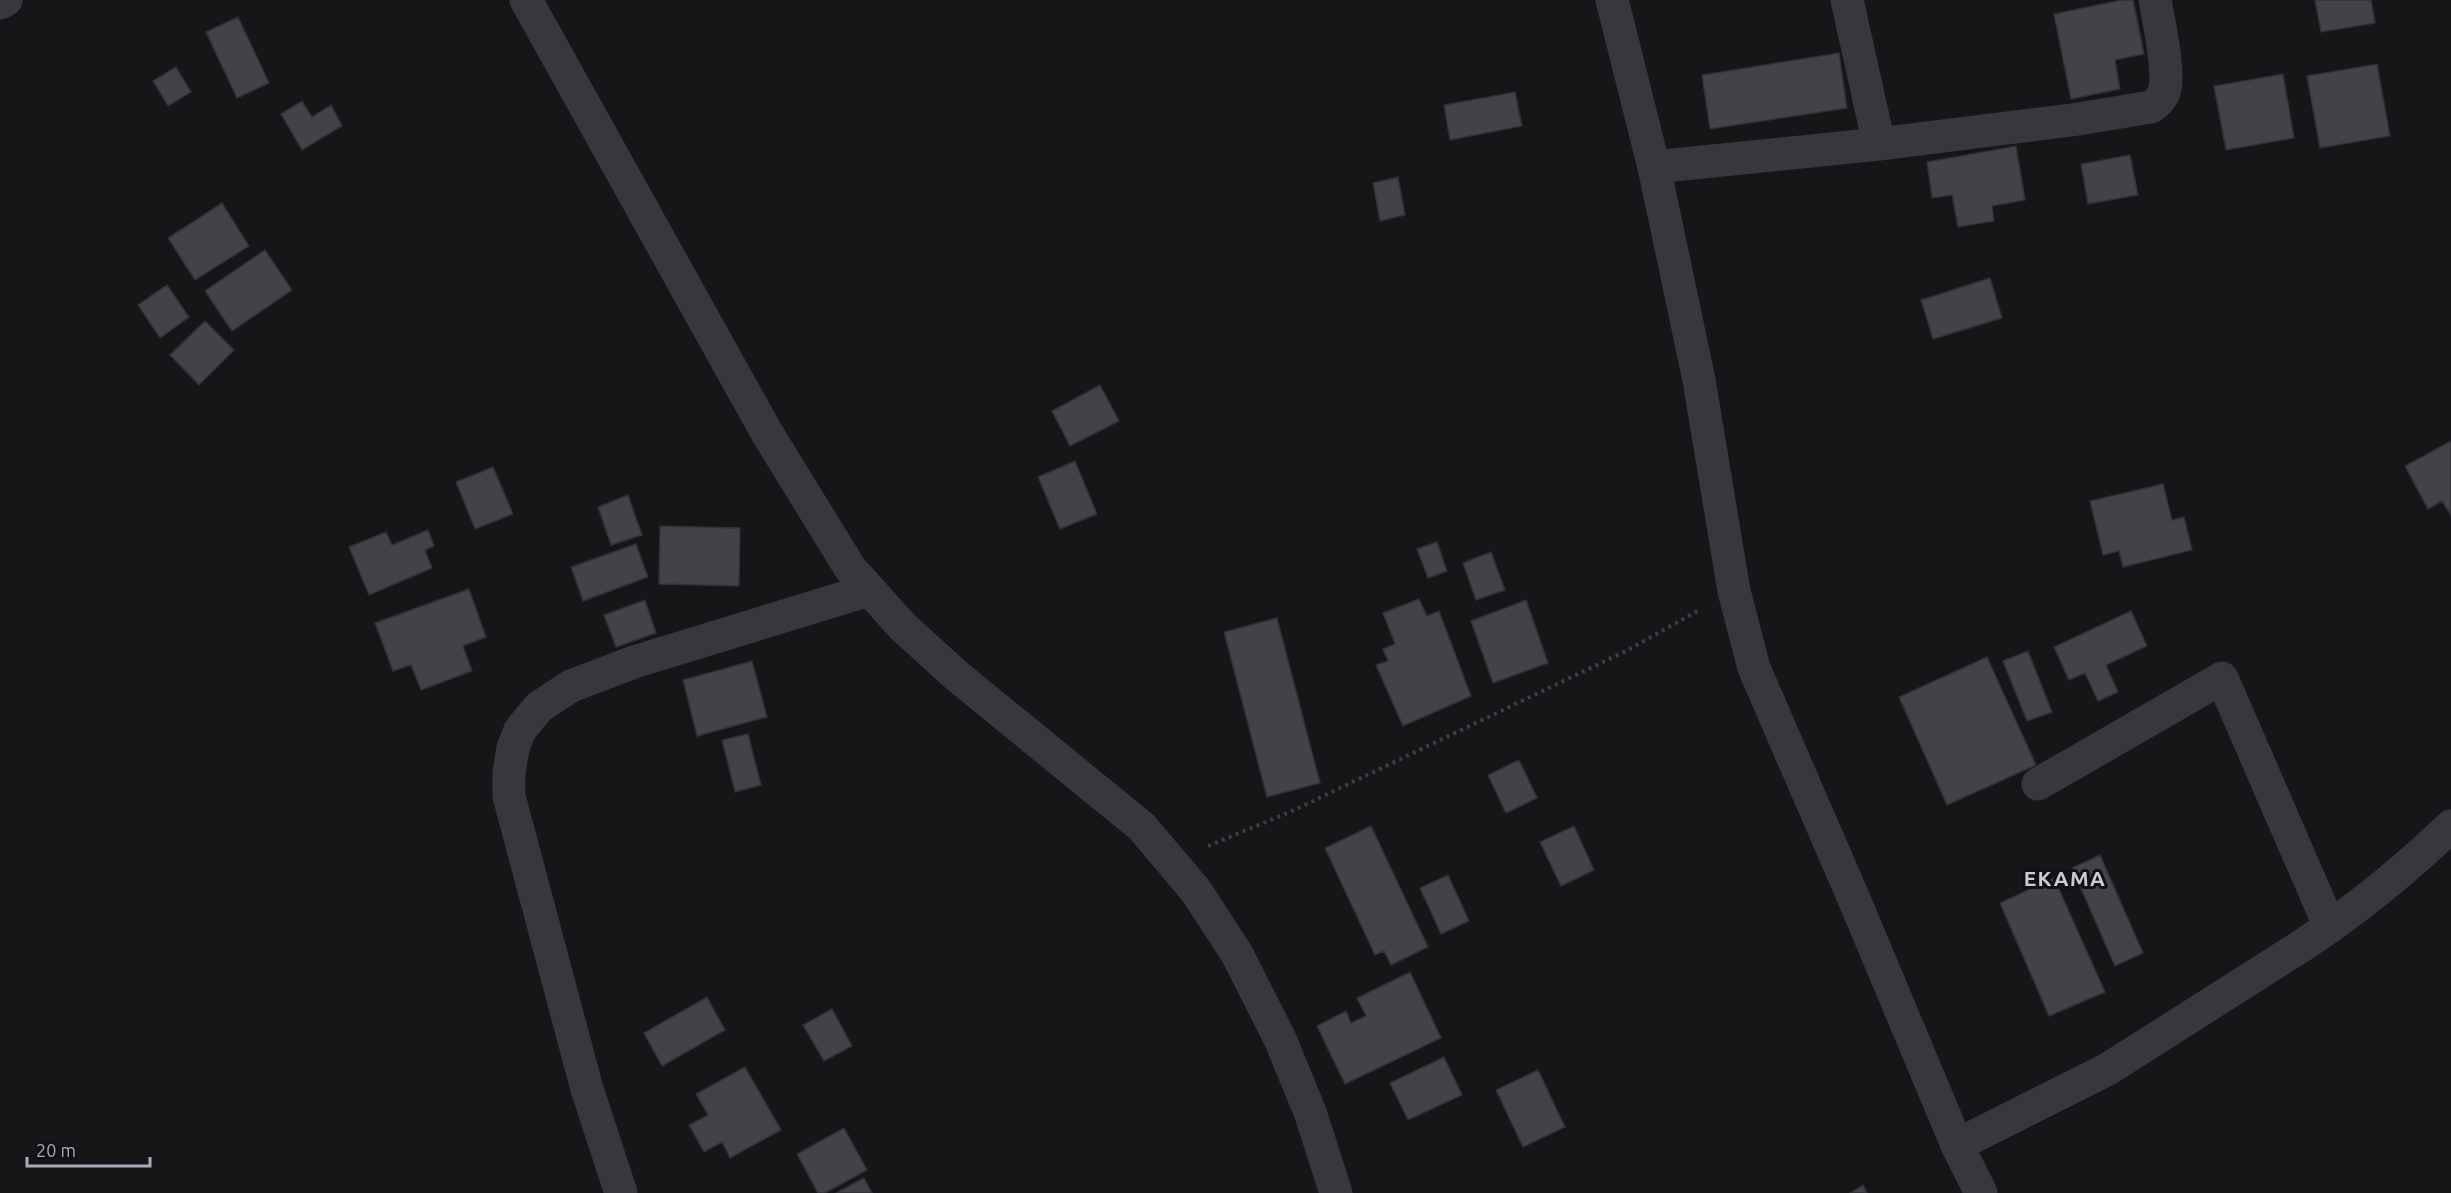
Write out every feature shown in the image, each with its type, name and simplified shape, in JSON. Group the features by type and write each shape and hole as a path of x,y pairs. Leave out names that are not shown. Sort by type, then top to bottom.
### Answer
{"street":[{"path":"0,3 6,0"},
{"path":"526,0 767,433 850,568 903,627 957,676 1142,827 1196,891 1237,954 1281,1039 1310,1112 1336,1193"},
{"path":"1612,0 1654,167 1700,380 1734,591 1754,668 1957,1145 1982,1193"},
{"path":"1847,0 1879,144"},
{"path":"1654,167 1879,144 2073,120 2151,107 2158,102 2165,91 2166,77 2155,0"},
{"path":"621,1193 587,1089 509,796 509,772 513,748 520,730 539,707 571,686 634,662 869,590"},
{"path":"2038,784 2222,678 2330,927"},
{"path":"1957,1145 2108,1069 2330,927 2410,865 2451,826"}],"path":[{"path":"1172,862 1290,812 1616,656 1734,591"}],"building":[{"path":"2122,0 2133,0 2144,54 2115,60 2120,89 2071,99 2054,14"},
{"path":"2315,0 2371,0 2375,23 2321,32"},
{"path":"238,17 269,83 237,98 206,32"},
{"path":"1839,53 1847,108 1710,129 1702,75"},
{"path":"2377,64 2390,136 2320,148 2307,76"},
{"path":"176,67 191,92 168,106 153,81"},
{"path":"2283,74 2294,138 2226,150 2214,86"},
{"path":"1515,92 1522,126 1450,140 1444,105"},
{"path":"302,101 312,117 331,105 342,126 302,150 281,114"},
{"path":"2016,146 2025,200 1992,206 1994,221 1958,227 1952,195 1932,198 1927,162"},
{"path":"2130,155 2138,195 2088,204 2081,164"},
{"path":"1398,177 1405,215 1380,221 1373,183"},
{"path":"222,203 249,246 195,280 168,238"},
{"path":"265,250 292,290 232,331 205,291"},
{"path":"1990,278 2002,318 1933,339 1921,300"},
{"path":"167,285 189,317 160,338 138,305"},
{"path":"205,321 234,350 199,385 170,355"},
{"path":"1100,385 1119,421 1070,446 1052,411"},
{"path":"2451,441 2451,515 2442,501 2428,509 2405,466"},
{"path":"1075,461 1097,514 1060,529 1038,477"},
{"path":"493,467 513,514 475,529 456,482"},
{"path":"2163,484 2172,520 2184,517 2192,550 2123,567 2119,551 2103,555 2090,501"},
{"path":"628,495 642,535 611,545 598,507"},
{"path":"660,526 740,528 739,586 659,584"},
{"path":"428,530 434,546 425,550 432,568 369,595 349,547 386,532 392,545"},
{"path":"1437,542 1447,571 1428,578 1417,549"},
{"path":"636,544 648,577 583,601 571,567"},
{"path":"1491,552 1505,590 1476,600 1463,563"},
{"path":"469,589 486,637 463,646 472,671 421,690 411,665 393,671 375,623"},
{"path":"1419,599 1427,616 1439,611 1471,696 1403,726 1376,665 1388,661 1383,649 1395,644 1383,613"},
{"path":"645,600 656,633 616,647 604,615"},
{"path":"1526,600 1548,663 1493,683 1471,621"},
{"path":"2131,611 2147,646 2106,665 2118,692 2098,701 2085,673 2069,680 2054,647"},
{"path":"1277,618 1320,783 1267,797 1224,632"},
{"path":"2028,651 2052,712 2027,721 2003,661"},
{"path":"1987,657 2036,765 1947,805 1899,697"},
{"path":"752,661 767,717 697,736 683,680"},
{"path":"748,734 761,785 735,792 722,740"},
{"path":"1519,760 1537,798 1506,813 1488,775"},
{"path":"1371,826 1428,947 1391,965 1384,951 1375,955 1325,848"},
{"path":"1574,826 1594,870 1561,886 1540,842"},
{"path":"2100,855 2143,953 2115,966 2072,868"},
{"path":"1448,875 1469,921 1441,934 1420,888"},
{"path":"2054,878 2105,992 2049,1016 2000,903"},
{"path":"1410,972 1441,1038 1345,1084 1317,1026 1346,1011 1351,1023 1366,1016 1357,998"},
{"path":"707,997 725,1030 662,1066 644,1033"},
{"path":"832,1009 852,1046 824,1061 803,1025"},
{"path":"1444,1057 1462,1095 1408,1120 1390,1083"},
{"path":"745,1067 781,1130 730,1158 722,1142 704,1152 689,1125 708,1115 696,1094"},
{"path":"1538,1070 1565,1127 1523,1147 1496,1090"},
{"path":"844,1128 867,1170 825,1193 818,1193 797,1154"},
{"path":"864,1178 872,1193 836,1193"},
{"path":"1863,1185 1867,1193 1850,1193"}],"district":[{"name":"EKAMA","path":"2065,879"}]}
